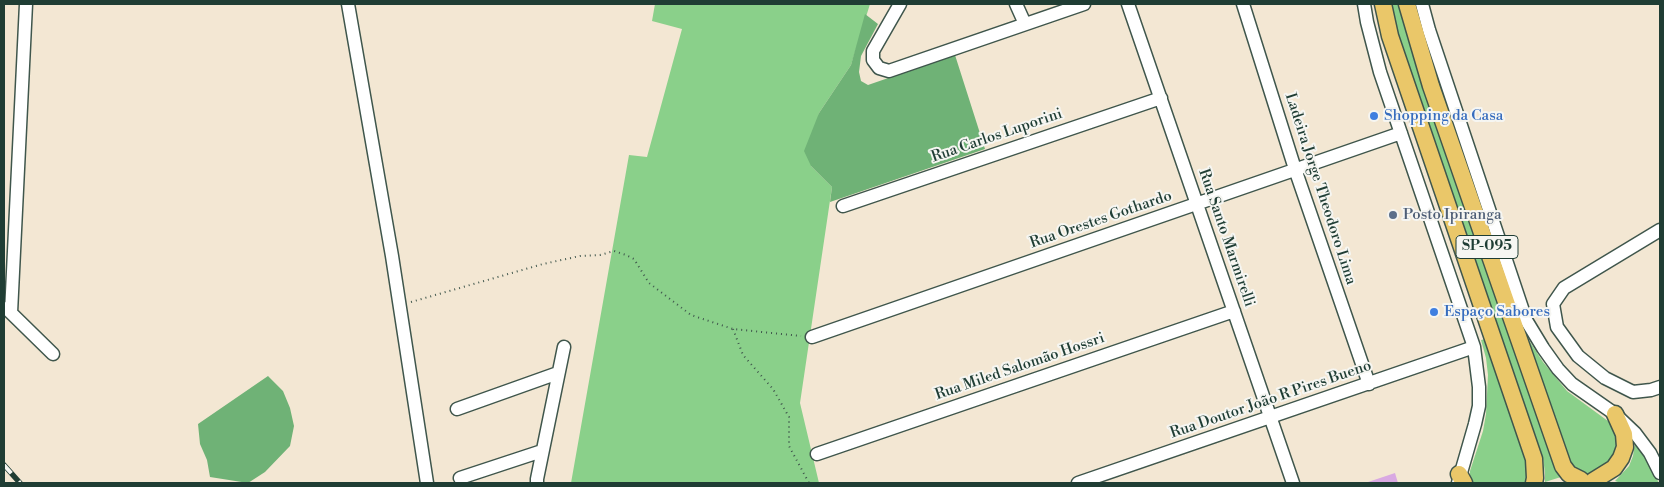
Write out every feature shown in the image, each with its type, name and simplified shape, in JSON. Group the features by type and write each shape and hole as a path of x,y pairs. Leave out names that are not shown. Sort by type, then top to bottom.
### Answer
{"main road":[{"name":"SP-095","path":"1383,4 1390,36 1534,459 1534,483"},
{"name":"SP-095","path":"1407,4 1431,86 1563,466 1569,474 1592,481"},
{"path":"1558,483 1592,481 1614,468 1621,458 1624,447 1624,434 1615,414"}],"street":[{"path":"26,4 8,309 53,354"},
{"path":"348,4 427,483"},
{"path":"900,4 873,51 873,60 879,68 889,70 1084,4"},
{"path":"1016,4 1025,24"},
{"name":"Rua Santo Marmirelli","path":"1128,4 1293,483"},
{"name":"Ladeira Jorge Theodoro Lima","path":"1243,4 1295,169 1369,384"},
{"path":"1364,4 1380,72 1474,347 1479,387 1478,406 1460,480"},
{"path":"1422,4 1526,320 1542,348 1558,369 1572,384 1615,414 1650,453 1660,473"},
{"name":"Rua Carlos Luporini","path":"843,206 1160,98"},
{"name":"Rua Orestes Gothardo","path":"812,337 1401,132"},
{"path":"1660,230 1564,288 1553,304 1558,326 1578,356 1605,378 1633,392 1660,387"},
{"name":"Rua Miled Salomão Hossri","path":"817,454 1234,311"},
{"path":"537,483 536,479 564,347"},
{"name":"Rua Doutor João R Pires Bueno","path":"1078,483 1474,347"},
{"path":"456,409 558,373"},
{"path":"460,478 542,451"}],"path":[{"path":"399,306 543,264 614,251 634,260 649,283 692,315 733,329 812,337"},
{"path":"733,329 743,355 773,389 789,417 789,446 809,483"}],"green space":[{"path":"655,4 870,4 851,65 819,113 811,166 832,187 800,403 819,483 571,483 629,155 647,157 682,29 652,21"},
{"path":"1389,4 1399,4 1412,49 1552,459 1561,477 1545,482 1543,458 1403,52"},
{"path":"865,14 878,24 861,56 859,72 861,81 868,85 955,55 985,149 830,202 832,187 811,166 804,151 819,113 851,65"},
{"path":"1521,328 1543,362 1567,391 1612,424 1618,434 1616,459 1591,475 1585,475 1572,470"},
{"path":"1486,339 1527,460 1528,483 1472,483 1470,480 1470,471 1483,431 1486,414 1488,375 1481,340"},
{"path":"268,376 283,391 290,408 294,426 290,446 265,472 248,483 210,477 207,460 200,444 198,424"},
{"path":"1635,443 1647,459 1659,483 1621,483 1615,481 1629,466"}],"building":[{"path":"1395,473 1398,483 1365,483"}],"railway":[{"path":"4,465 20,483"}],"place":[{"name":"Shopping da Casa","path":"1374,116"},
{"name":"Posto Ipiranga","path":"1393,215"},
{"name":"Espaço Sabores","path":"1434,312"}]}
